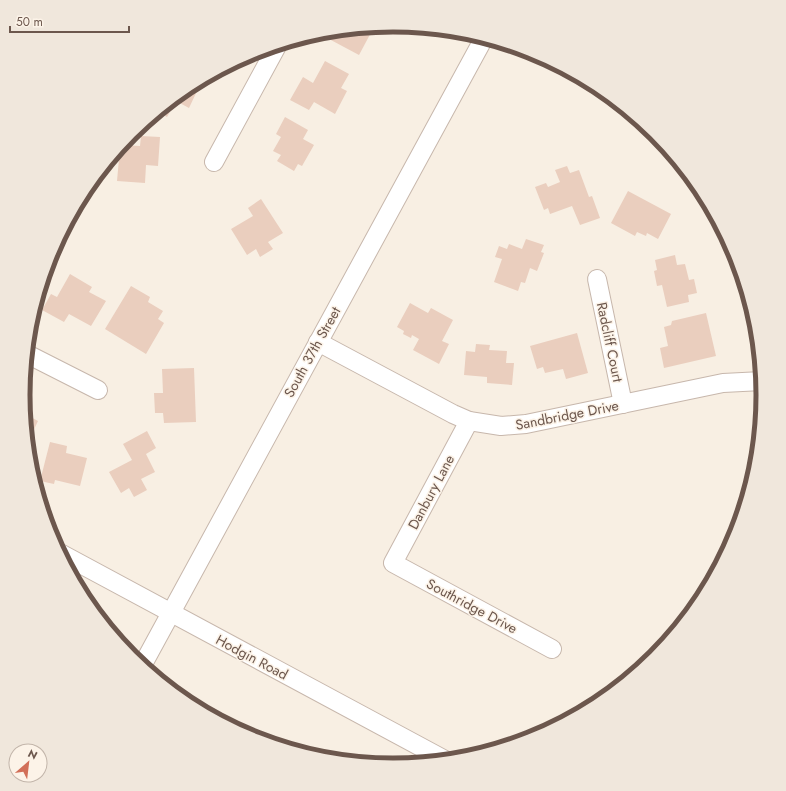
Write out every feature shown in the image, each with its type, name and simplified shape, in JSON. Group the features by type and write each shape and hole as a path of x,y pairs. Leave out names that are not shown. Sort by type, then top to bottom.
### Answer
{"street":[{"name":"South 37th Street","path":"145,660 481,43"},
{"path":"214,162 273,53"},
{"name":"Radcliff Court","path":"597,279 623,404"},
{"name":"Sandbridge Drive","path":"318,342 453,414 469,421 501,426 516,426 723,383 755,381"},
{"path":"32,357 98,390"},
{"name":"Danbury Lane","path":"393,563 469,421"},
{"name":"Hodgin Road","path":"68,557 170,614 436,755"},
{"name":"Southridge Drive","path":"393,563 552,649"}],"building":[{"path":"371,33 359,55 329,38"},
{"path":"325,61 349,74 341,88 347,91 335,114 314,102 309,110 290,100 303,77 313,83"},
{"path":"196,91 197,91 189,108 179,103"},
{"path":"172,108 167,117 164,115"},
{"path":"285,117 308,130 303,139 314,145 302,166 298,164 294,171 277,161 281,155 273,151 281,137 276,134"},
{"path":"141,136 160,137 158,166 146,165 145,183 117,181 119,157 130,145 140,146"},
{"path":"567,166 570,173 579,170 589,197 592,196 600,218 580,225 572,206 550,214 548,208 544,210 535,187 546,183 548,187 560,182 555,170"},
{"path":"628,191 671,214 658,239 647,233 646,236 637,232 635,236 611,223"},
{"path":"261,199 283,233 268,242 273,249 260,257 256,249 247,255 231,229 253,216 248,208"},
{"path":"526,239 544,245 541,252 544,253 537,271 530,268 525,283 521,282 518,291 494,282 502,259 495,257 499,246 507,249 509,244 522,249"},
{"path":"675,255 677,265 685,264 689,280 694,279 697,293 688,295 689,302 667,307 662,285 657,286 654,271 657,270 655,260"},
{"path":"70,274 92,287 89,292 106,301 91,326 69,314 64,322 42,310 51,294 57,297"},
{"path":"131,286 150,297 148,302 163,311 158,319 164,323 146,354 105,329"},
{"path":"410,303 428,313 431,308 453,320 442,341 449,344 439,364 413,350 419,339 412,335 411,338 403,334 404,331 397,327"},
{"path":"706,313 716,356 664,368 660,348 668,346 664,327 671,325 672,321"},
{"path":"577,333 588,373 566,379 563,369 545,373 543,367 537,369 530,346"},
{"path":"476,344 490,345 489,350 507,351 506,363 514,363 512,385 487,383 487,377 464,375 466,351 475,352"},
{"path":"194,368 196,422 164,423 163,413 155,413 154,393 163,393 162,369"},
{"path":"31,417 38,421 32,433"},
{"path":"147,431 156,448 146,454 155,472 141,479 147,490 134,497 129,488 121,493 109,472 132,460 123,444"},
{"path":"50,442 67,446 66,453 87,458 80,486 55,480 54,484 40,480"}]}
